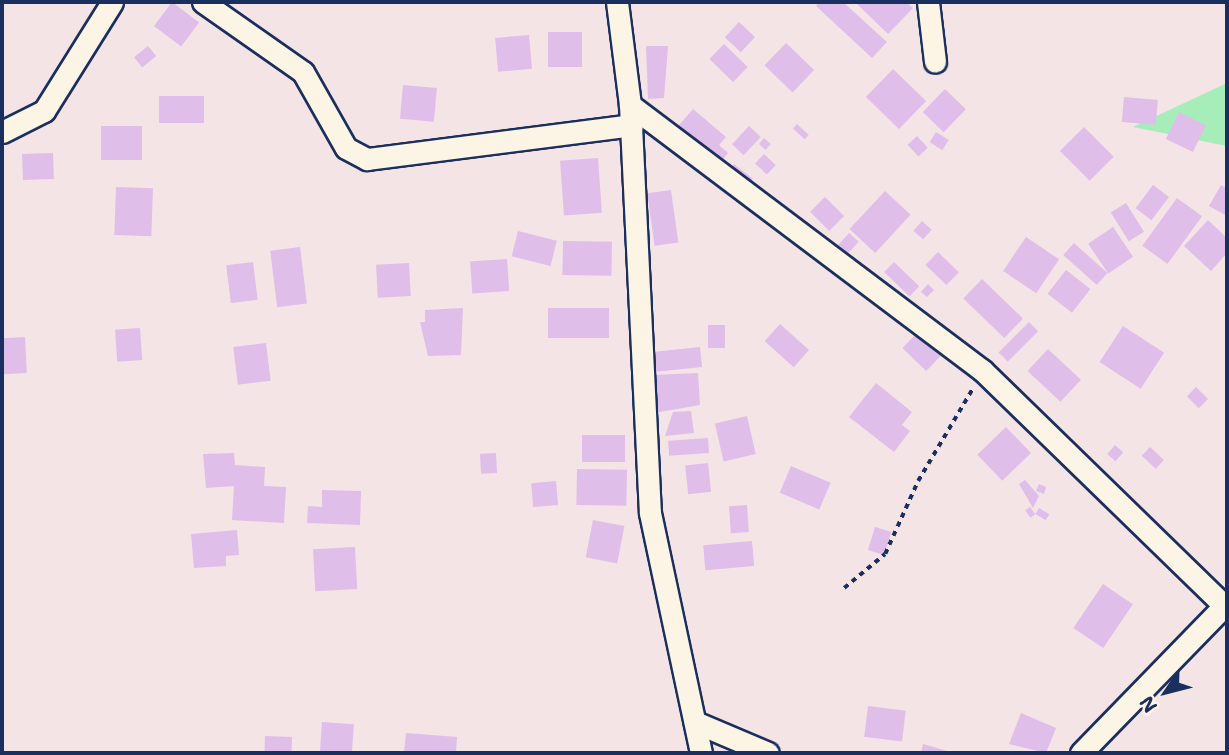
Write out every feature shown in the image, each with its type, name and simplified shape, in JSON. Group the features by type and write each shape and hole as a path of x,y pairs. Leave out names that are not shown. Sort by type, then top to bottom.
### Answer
{"street":[{"path":"2,132 44,111 112,2"},
{"path":"203,2 303,72 346,148 367,159 631,115 982,370 1226,607 1081,753"},
{"path":"617,2 631,115 650,513 701,753"},
{"path":"928,2 935,62"},
{"path":"695,722 768,753"}],"path":[{"path":"844,588 886,554 918,481 947,440 982,370"}],"green space":[{"path":"1227,83 1227,146 1133,127"}],"building":[{"path":"172,2 199,22 181,46 154,26"},
{"path":"819,2 843,2 887,42 872,58 816,6"},
{"path":"906,2 913,8 888,34 857,4"},
{"path":"739,22 755,37 741,52 725,37"},
{"path":"548,32 582,32 582,67 548,67"},
{"path":"529,35 532,69 498,72 495,38"},
{"path":"786,43 814,70 793,92 764,65"},
{"path":"724,44 748,67 733,82 709,59"},
{"path":"148,46 156,56 142,67 134,57"},
{"path":"646,46 668,46 664,98 648,99"},
{"path":"893,69 926,101 899,129 866,97"},
{"path":"403,85 437,88 434,122 400,119"},
{"path":"945,89 966,109 944,132 923,112"},
{"path":"159,96 204,96 204,123 159,123"},
{"path":"1124,97 1158,100 1156,125 1122,122"},
{"path":"693,109 726,137 719,145 728,153 716,168 673,132"},
{"path":"1179,112 1206,125 1193,152 1166,139"},
{"path":"797,124 809,135 805,139 793,128"},
{"path":"101,126 142,126 142,160 101,160"},
{"path":"749,126 761,137 744,155 732,144"},
{"path":"1084,127 1114,157 1090,181 1060,151"},
{"path":"936,132 949,140 942,150 930,142"},
{"path":"917,136 928,148 918,157 907,145"},
{"path":"764,138 771,144 766,150 759,144"},
{"path":"53,153 54,179 23,180 22,154"},
{"path":"764,154 776,165 767,174 755,164"},
{"path":"598,158 602,213 564,216 560,161"},
{"path":"734,164 753,179 743,191 724,177"},
{"path":"1153,185 1169,197 1152,220 1136,208"},
{"path":"1221,185 1227,189 1227,216 1209,206"},
{"path":"116,187 153,188 151,236 114,235"},
{"path":"671,190 678,242 655,246 647,193"},
{"path":"885,191 911,215 875,253 850,229"},
{"path":"825,197 844,216 829,231 810,212"},
{"path":"1177,198 1202,216 1167,264 1142,246"},
{"path":"1126,203 1144,232 1129,241 1111,213"},
{"path":"1208,220 1227,238 1227,253 1211,271 1184,246"},
{"path":"922,221 932,230 923,239 913,231"},
{"path":"1113,227 1133,257 1108,274 1088,244"},
{"path":"518,231 557,241 551,266 512,256"},
{"path":"849,233 859,242 848,254 838,245"},
{"path":"1026,237 1059,259 1036,293 1003,271"},
{"path":"563,241 612,242 611,276 562,275"},
{"path":"1074,243 1107,273 1097,285 1063,255"},
{"path":"300,247 307,304 277,307 270,251"},
{"path":"938,252 959,272 946,285 925,265"},
{"path":"507,259 509,291 472,294 470,262"},
{"path":"253,262 258,300 231,303 226,265"},
{"path":"894,262 919,286 909,296 884,272"},
{"path":"409,263 411,296 378,298 376,265"},
{"path":"1066,270 1090,289 1072,313 1048,294"},
{"path":"982,279 1023,319 1004,338 963,298"},
{"path":"928,284 934,290 927,297 921,292"},
{"path":"463,308 461,355 428,356 420,322 425,322 425,310"},
{"path":"548,308 609,308 609,338 548,338"},
{"path":"1029,322 1038,331 1008,362 999,352"},
{"path":"780,324 809,350 794,367 765,341"},
{"path":"708,325 725,325 725,348 708,348"},
{"path":"1123,326 1164,353 1141,389 1100,362"},
{"path":"140,328 142,360 117,362 115,330"},
{"path":"917,333 941,356 926,371 902,348"},
{"path":"25,337 27,373 4,374 2,338"},
{"path":"266,343 271,381 238,385 233,347"},
{"path":"700,347 702,367 654,372 652,352"},
{"path":"1048,349 1081,380 1060,402 1028,371"},
{"path":"698,373 700,405 654,413 653,375"},
{"path":"876,383 912,412 902,425 910,431 894,452 849,417"},
{"path":"1196,387 1208,399 1199,408 1187,396"},
{"path":"691,411 694,433 665,436 673,412"},
{"path":"747,416 756,454 724,461 715,423"},
{"path":"1006,427 1031,453 1002,481 977,455"},
{"path":"582,435 625,435 625,462 582,462"},
{"path":"708,438 709,453 669,456 668,441"},
{"path":"1115,445 1123,452 1115,461 1107,454"},
{"path":"1150,447 1164,460 1156,469 1142,456"},
{"path":"234,453 235,465 265,467 264,486 286,487 284,523 232,520 234,486 206,488 203,454"},
{"path":"496,453 497,473 481,474 480,454"},
{"path":"708,463 711,492 688,494 685,465"},
{"path":"791,466 831,483 819,509 780,493"},
{"path":"577,469 627,470 626,506 576,505"},
{"path":"1025,480 1039,496 1033,508 1019,484"},
{"path":"556,481 558,505 533,507 531,483"},
{"path":"1039,484 1046,487 1044,494 1036,491"},
{"path":"322,490 361,491 360,525 307,523 308,506 322,507"},
{"path":"747,505 749,532 731,533 729,506"},
{"path":"1030,507 1035,514 1030,518 1025,511"},
{"path":"1039,508 1049,514 1046,520 1035,514"},
{"path":"593,520 624,526 617,563 586,557"},
{"path":"875,527 891,532 884,555 868,550"},
{"path":"237,530 239,555 226,556 226,566 194,568 191,534"},
{"path":"752,541 754,566 705,570 703,545"},
{"path":"355,547 357,589 315,591 313,549"},
{"path":"1103,584 1133,604 1103,648 1073,628"},
{"path":"868,706 906,711 902,741 864,737"},
{"path":"1021,713 1056,728 1046,753 1009,744"},
{"path":"322,722 354,724 352,753 320,753"},
{"path":"406,733 457,737 456,753 404,753"},
{"path":"265,736 292,737 291,753 264,753"},
{"path":"923,744 954,753 921,753"}]}
